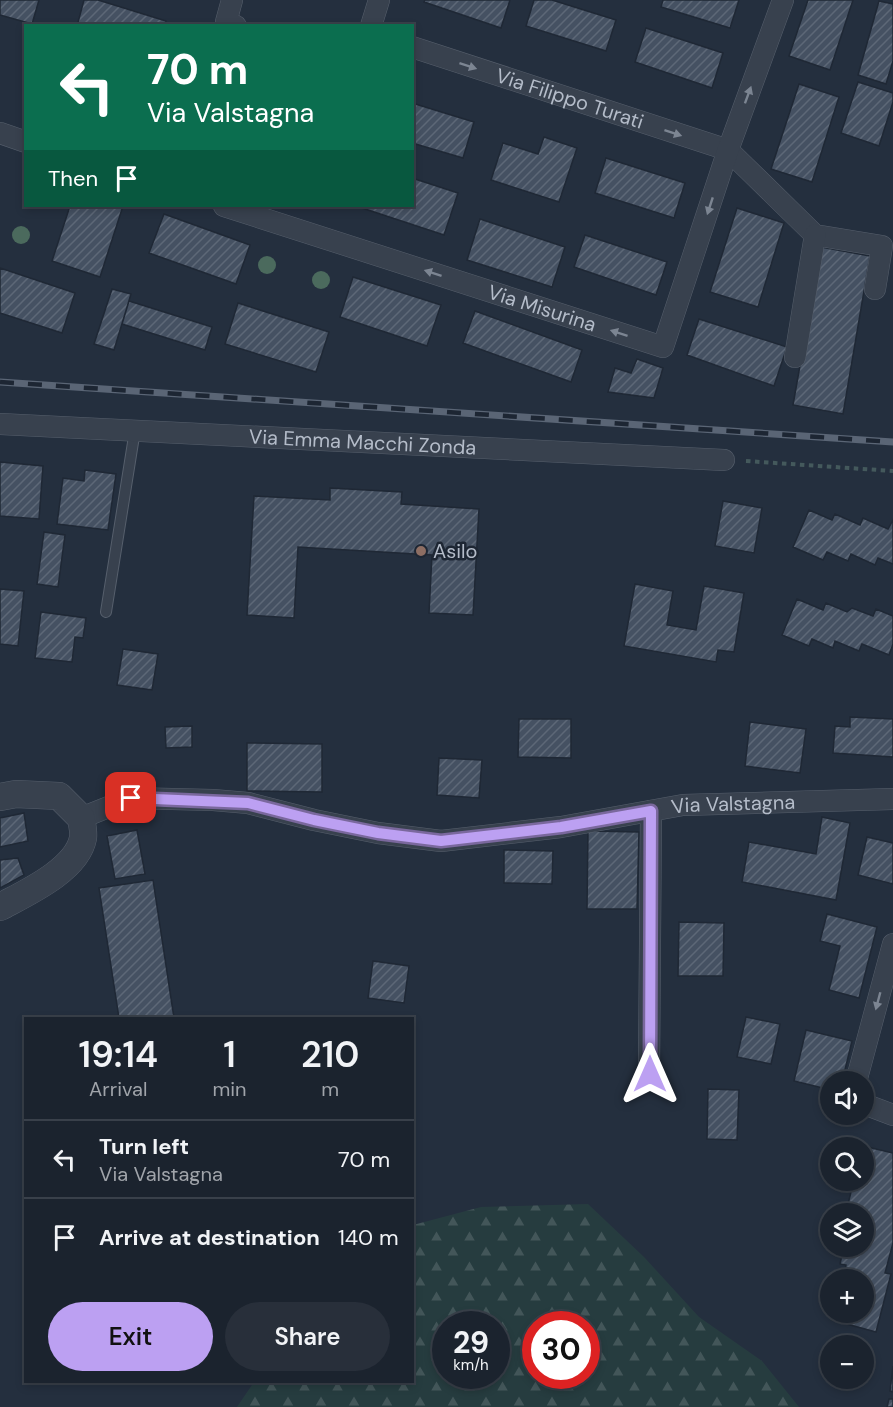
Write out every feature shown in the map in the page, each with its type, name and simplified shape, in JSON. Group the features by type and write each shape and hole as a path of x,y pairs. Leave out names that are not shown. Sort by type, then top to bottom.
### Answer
{"street":[{"path":"231,24 226,22 232,0"},
{"path":"372,24 379,0"},
{"name":"Via Misurina","path":"236,207 663,347 728,150 783,0"},
{"name":"Via Filippo Turati","path":"414,48 728,150"},
{"path":"0,133 24,141"},
{"path":"728,150 815,235 882,246 875,289"},
{"path":"795,357 815,235"},
{"name":"Via Emma Macchi Zonda","path":"0,424 724,460"},
{"path":"0,797 16,794 60,796 81,818 83,838 74,857 46,882 0,907"},
{"name":"Via Valstagna","path":"81,818 131,798 213,800 248,803 378,833 441,841 561,827 683,805 893,798"},
{"path":"650,1074 651,811"},
{"path":"859,1071 893,944"},
{"path":"874,1108 893,1115"}],"lane":[{"path":"106,612 135,430"}],"path":[{"path":"724,460 893,471"}],"green space":[{"path":"588,1204 644,1257 699,1317 762,1361 799,1407 237,1407 253,1383 414,1383 414,1225 481,1207"}],"building":[{"path":"0,0 39,0 32,24 0,15"},
{"path":"84,0 98,0 166,21 165,24 78,24"},
{"path":"425,0 510,0 501,28 424,2"},
{"path":"534,0 552,0 616,20 606,51 526,26"},
{"path":"663,0 739,0 730,28 661,7"},
{"path":"808,0 853,0 830,70 789,56"},
{"path":"879,1 893,4 893,61 886,84 858,75"},
{"path":"646,28 723,53 712,88 635,62"},
{"path":"858,82 893,93 893,102 879,146 841,133"},
{"path":"799,84 839,97 812,182 771,169"},
{"path":"414,104 474,122 463,158 414,144"},
{"path":"544,137 577,148 559,202 491,180 503,143 538,154"},
{"path":"606,158 685,183 674,218 595,193"},
{"path":"414,179 458,193 444,235 359,207 414,207"},
{"path":"70,207 123,207 100,277 52,261"},
{"path":"737,208 784,223 758,307 710,292"},
{"path":"164,214 250,245 236,284 149,253"},
{"path":"480,219 565,247 552,287 467,260"},
{"path":"585,235 667,262 656,295 574,267"},
{"path":"821,247 870,256 843,414 793,405"},
{"path":"0,268 75,293 62,333 0,313"},
{"path":"353,277 441,305 427,346 340,317"},
{"path":"112,289 131,294 114,350 94,344"},
{"path":"129,301 212,327 205,350 122,324"},
{"path":"238,303 329,332 316,372 225,344"},
{"path":"475,311 582,350 571,382 463,343"},
{"path":"699,319 787,347 774,386 687,355"},
{"path":"637,359 663,368 654,398 608,392 615,368 631,373"},
{"path":"0,462 43,466 39,519 0,516"},
{"path":"85,470 116,474 108,530 57,524 63,478 84,481"},
{"name":"Asilo","path":"330,488 402,492 401,504 479,509 473,615 429,613 432,555 298,547 294,618 247,615 254,496 330,500"},
{"path":"723,501 762,508 754,553 715,546"},
{"path":"809,510 832,520 835,514 860,525 863,518 888,529 893,520 893,564 878,558 875,565 851,554 848,561 827,552 823,560 793,547"},
{"path":"44,532 65,535 58,587 37,584"},
{"path":"635,584 673,591 667,625 696,630 704,586 744,593 734,652 718,650 716,662 624,646"},
{"path":"0,589 24,591 18,646 0,644"},
{"path":"797,599 823,610 826,603 847,612 852,608 873,616 876,609 893,616 893,644 889,655 862,644 859,651 835,641 833,648 812,639 809,646 782,635"},
{"path":"41,612 86,618 83,638 75,637 72,662 35,658"},
{"path":"123,649 158,654 152,690 117,685"},
{"path":"850,717 893,719 893,757 833,753 835,726 850,727"},
{"path":"519,719 571,719 571,758 518,757"},
{"path":"750,722 806,729 800,773 745,766"},
{"path":"192,726 192,747 166,748 165,727"},
{"path":"247,743 322,744 322,792 247,791"},
{"path":"439,758 482,760 479,798 437,795"},
{"path":"24,813 28,841 0,847 0,818"},
{"path":"822,817 850,823 836,900 742,882 749,842 816,854"},
{"path":"137,830 145,874 115,879 107,836"},
{"path":"588,831 639,832 637,909 587,909"},
{"path":"867,837 893,843 893,884 858,875"},
{"path":"504,850 553,851 552,884 504,883"},
{"path":"18,858 24,875 0,888 0,860"},
{"path":"153,880 174,1017 119,1017 99,888"},
{"path":"827,914 877,927 859,998 829,990 840,946 820,941"},
{"path":"679,922 724,923 723,976 678,976"},
{"path":"373,961 409,966 404,1003 368,998"},
{"path":"746,1017 780,1024 771,1064 737,1057"},
{"path":"806,1030 852,1041 845,1071 820,1071 820,1087 794,1081"},
{"path":"708,1089 739,1090 737,1140 707,1139"},
{"path":"874,1149 893,1153 893,1243 885,1273 891,1274 876,1332 843,1323 874,1323 874,1269 845,1269 846,1265 840,1264 842,1257 874,1257 874,1203 848,1203 851,1191 874,1191"},
{"path":"893,1366 893,1392 890,1391"},
{"path":"889,1399 893,1399 893,1407 887,1407"}],"railway":[{"path":"0,382 893,442"}],"place":[{"name":"Asilo","path":"421,551"}],"route":[{"path":"131,798 248,803 378,833 441,841 561,827 651,811 650,1074"}]}
